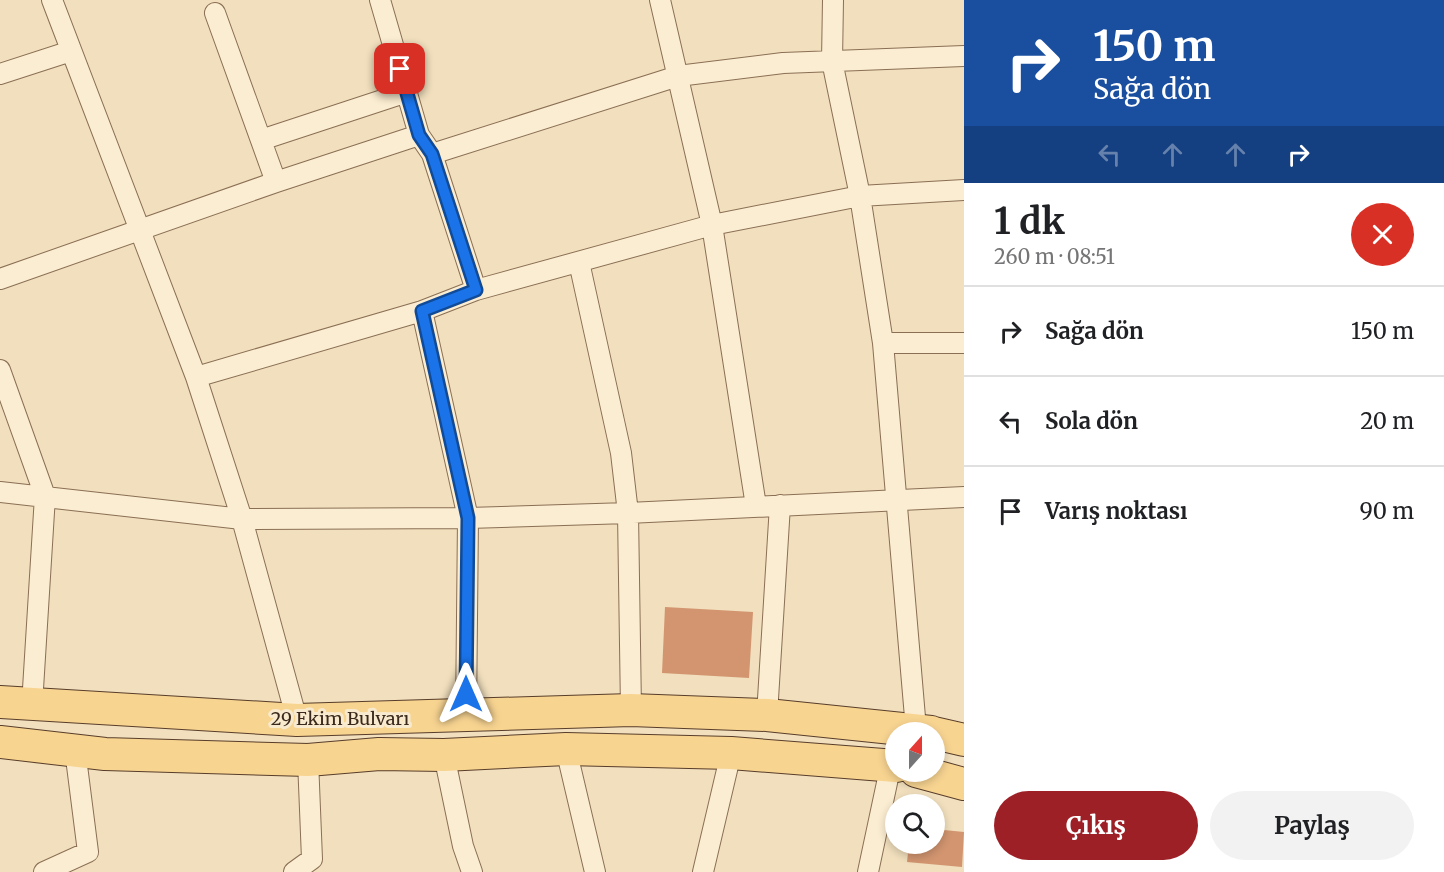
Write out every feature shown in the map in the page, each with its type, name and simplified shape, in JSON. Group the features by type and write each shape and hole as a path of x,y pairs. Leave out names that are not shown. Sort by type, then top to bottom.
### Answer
{"main road":[{"name":"29 Ekim Bulvarı","path":"0,702 297,720 631,710 767,715 885,727"},
{"name":"29 Ekim Bulvarı","path":"945,735 964,740"},
{"name":"29 Ekim Bulvarı","path":"0,742 105,754 308,759 379,754 444,755 566,749 731,753 885,766"},
{"path":"945,775 964,778"},
{"name":"29 Ekim Bulvarı","path":"945,779 964,784"}],"street":[{"path":"52,0 196,378 242,519 297,720"},
{"path":"380,0 419,135 432,154 476,290"},
{"path":"660,0 712,225 756,506"},
{"path":"833,0 832,61 860,196 883,343 895,499 926,722"},
{"path":"215,12 276,182"},
{"path":"0,74 71,51"},
{"path":"432,154 678,76 783,63 964,56"},
{"path":"261,140 407,92"},
{"path":"0,279 276,182 419,135"},
{"path":"196,378 422,311 476,290 712,225 860,196 964,190"},
{"path":"579,262 621,453 628,513 631,710"},
{"path":"422,311 468,518 466,716"},
{"path":"883,343 964,343"},
{"path":"0,370 45,496 32,705"},
{"path":"0,492 242,519 468,518 964,497"},
{"path":"767,715 780,505"},
{"path":"566,749 595,872"},
{"path":"44,872 88,852 75,750"},
{"path":"703,872 731,753"},
{"path":"444,755 472,872"},
{"path":"294,872 315,865 308,759"},
{"path":"868,872 901,782"}],"building":[{"path":"665,607 753,612 749,678 662,673"},
{"path":"945,830 964,832 962,867 907,862 908,854 945,854"}],"route":[{"path":"400,69 419,135 432,154 476,290 422,311 468,518 466,694"}]}
